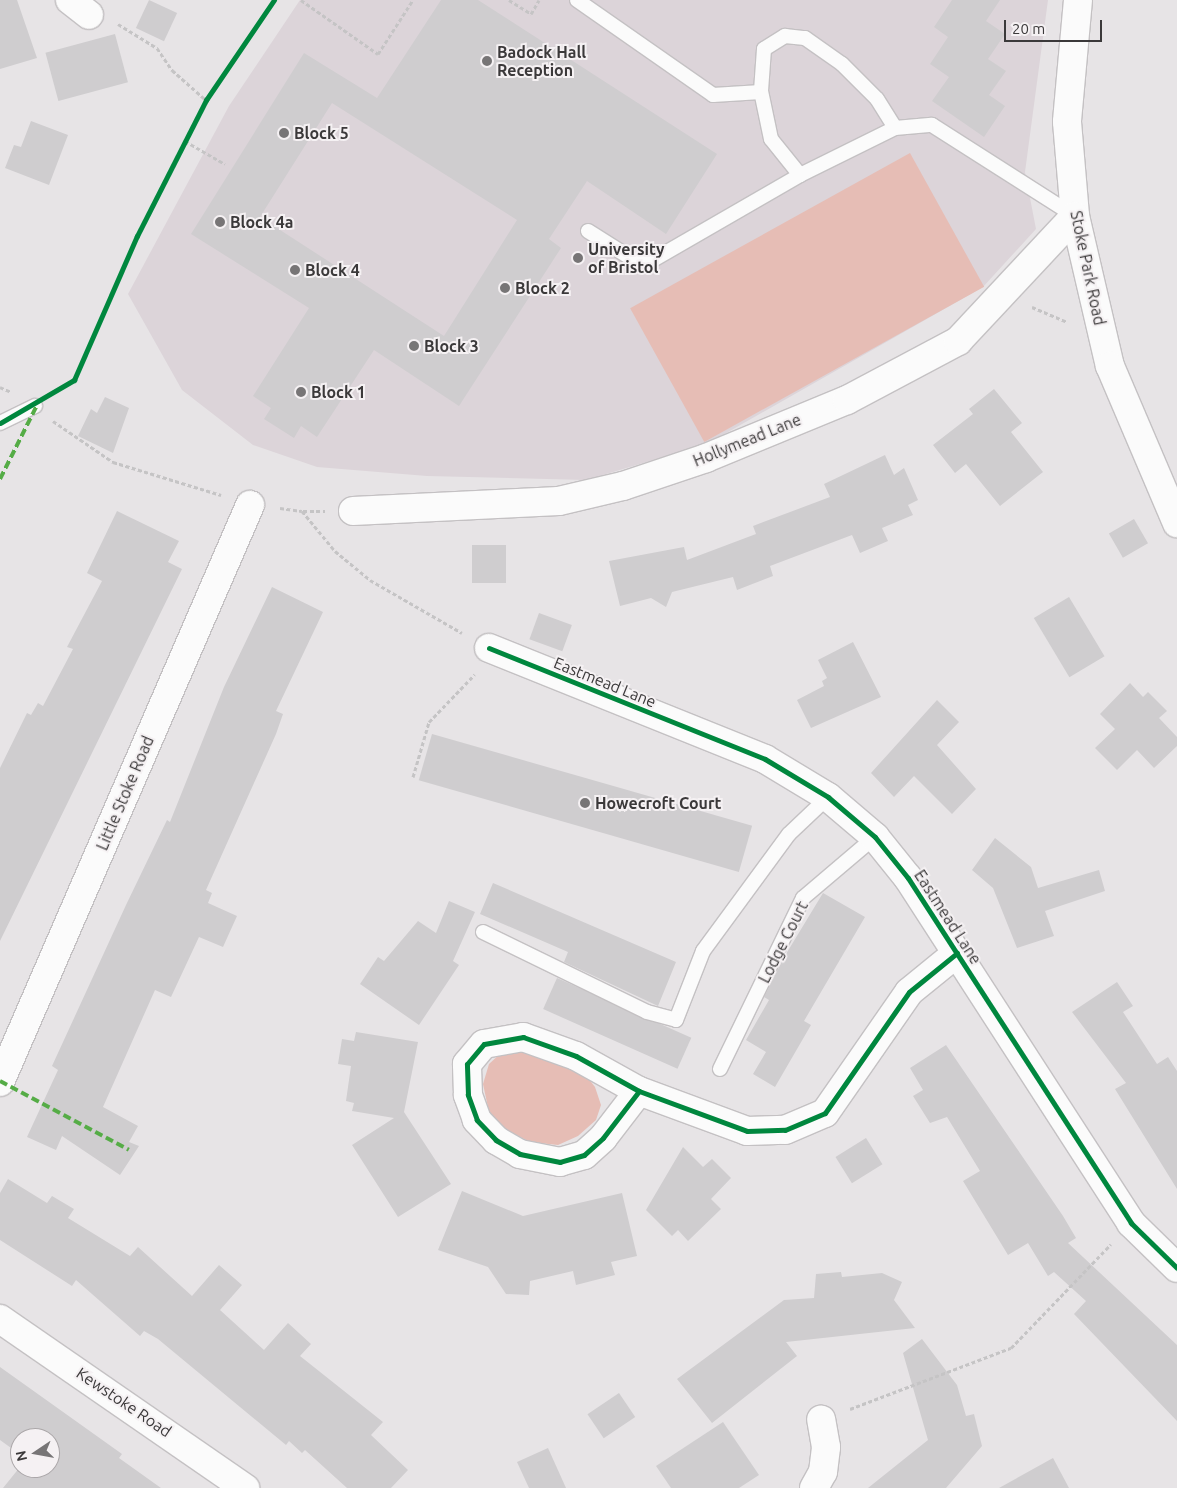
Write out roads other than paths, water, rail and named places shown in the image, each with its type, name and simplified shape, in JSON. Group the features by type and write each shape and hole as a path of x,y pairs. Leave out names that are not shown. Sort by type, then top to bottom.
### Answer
{"street":[{"name":"Stoke Park Road","path":"1078,0 1067,122 1075,216 1110,366 1177,523"},
{"name":"Hollymead Lane","path":"353,511 559,501 623,486 706,458 847,400 958,341 1075,216"},
{"name":"Little Stoke Road","path":"0,1082 250,505"},
{"name":"Eastmead Lane","path":"492,650 765,759 828,797 875,837 908,878 1131,1223 1177,1268"},
{"path":"639,1091 603,1138 584,1155 560,1162 520,1154 496,1140 477,1120 468,1095 467,1064 484,1044 523,1037 576,1056 639,1091 747,1131 785,1130 809,1124 836,1101 909,992 957,953"},
{"name":"Kewstoke Road","path":"0,1319 245,1488"},
{"path":"814,1488 823,1472 826,1447 821,1420"}],"lane":[{"path":"577,0 713,94 761,92"},
{"path":"800,175 771,139 761,92 764,49 785,36 805,38 863,83 895,128"},
{"path":"588,232 637,262 653,260 800,175 895,128 932,125 1075,216"},
{"path":"0,424 35,406"},
{"path":"483,932 648,1012 676,1020 703,952 789,834 828,797"},
{"name":"Lodge Court","path":"720,1069 803,898 875,837"}],"place":[{"name":"Badock Hall Reception","path":"487,61"},
{"name":"Block 5","path":"284,133"},
{"name":"Block 4a","path":"220,222"},
{"name":"University of Bristol","path":"578,258"},
{"name":"Block 4","path":"295,270"},
{"name":"Block 2","path":"505,288"},
{"name":"Block 3","path":"414,346"},
{"name":"Block 1","path":"301,392"},
{"name":"Howecroft Court","path":"585,803"}]}
